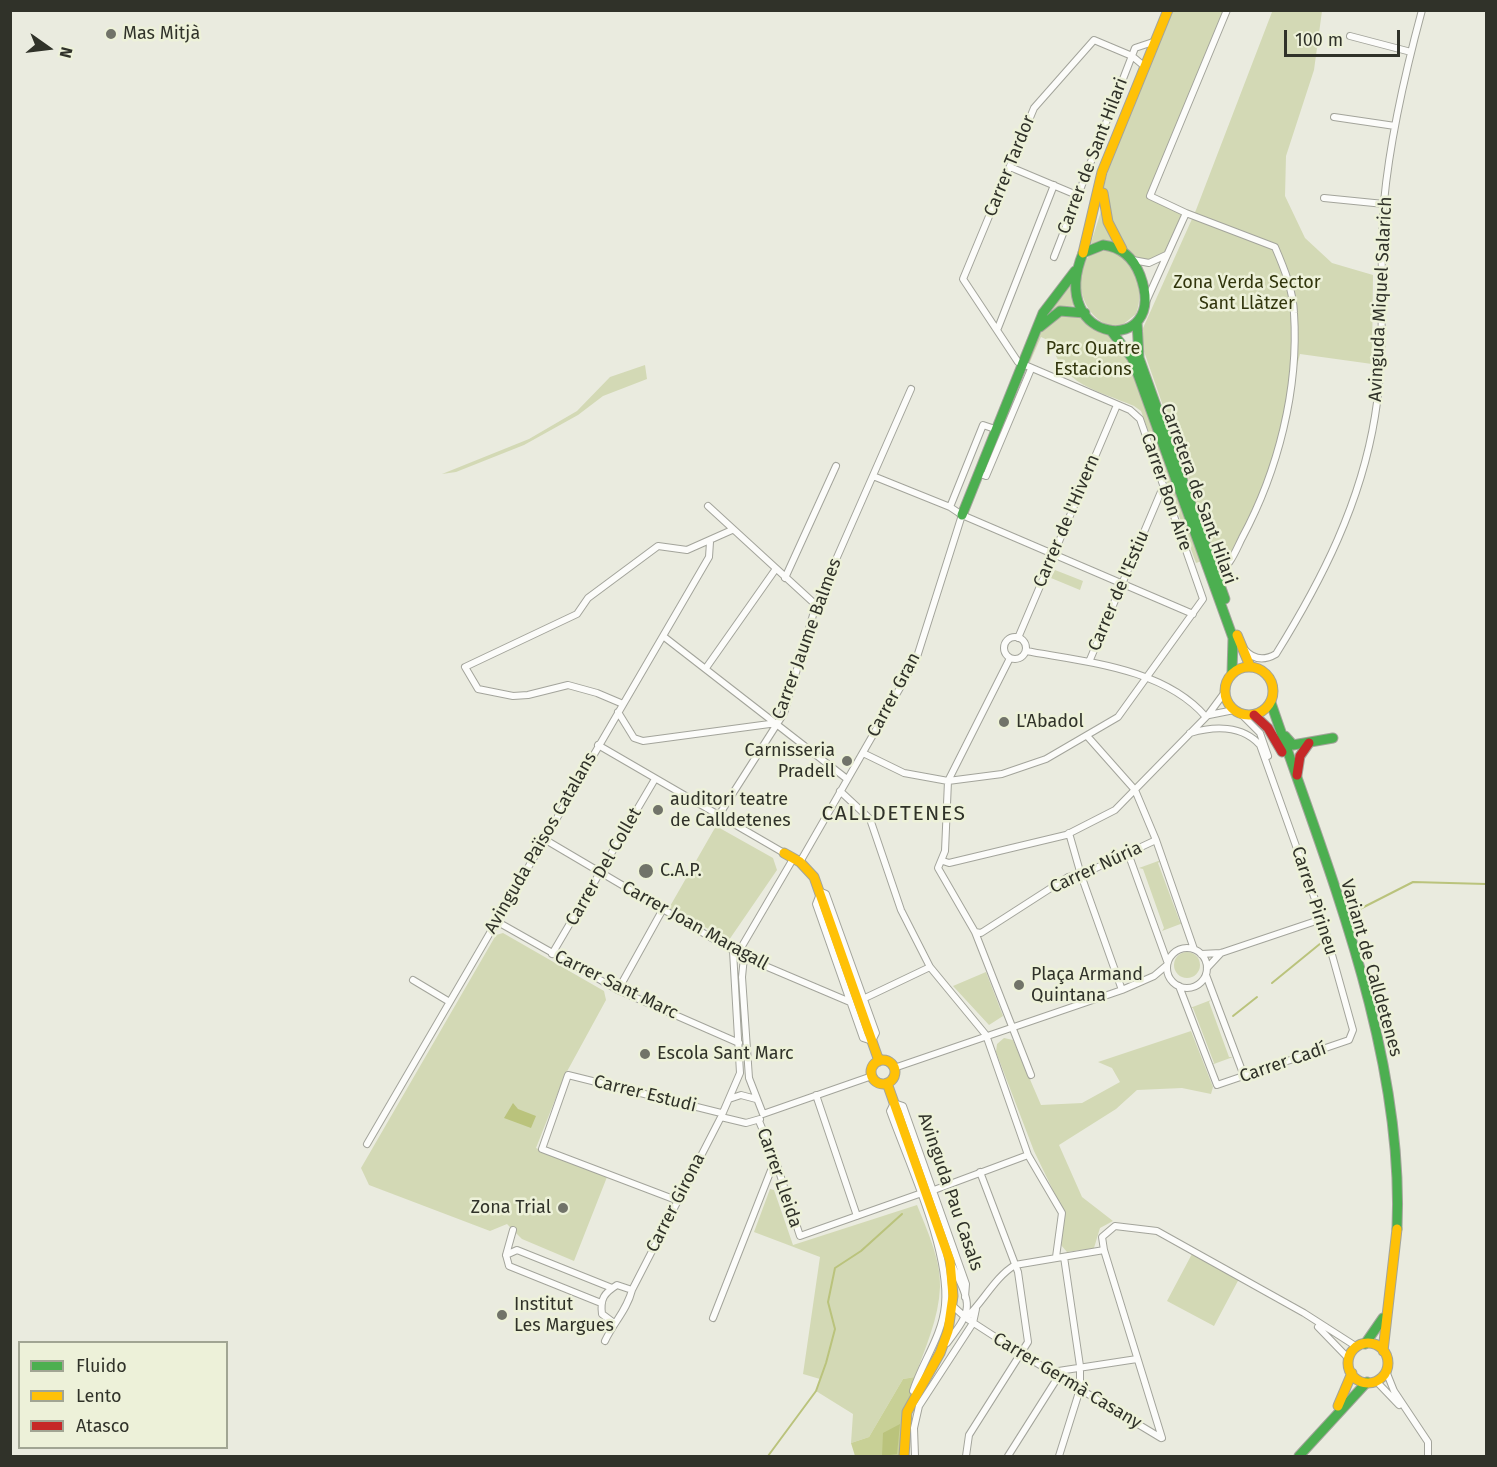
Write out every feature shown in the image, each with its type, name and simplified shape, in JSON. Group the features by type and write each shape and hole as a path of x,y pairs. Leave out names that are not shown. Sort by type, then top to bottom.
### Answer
{"street":[{"path":"978,473 986,476 1043,313 1075,271 1083,253 1102,172 1168,10"},
{"path":"1216,574 1225,569 1250,523 1275,458 1291,384 1295,350 1294,310 1286,272 1275,247 1186,213 1150,196 1227,10"},
{"name":"Avinguda Miquel Salarich","path":"1235,628 1245,651 1251,656 1268,659 1276,654 1319,582 1350,511 1373,429 1383,343 1384,204 1395,126 1422,10"},
{"path":"1350,36 1411,52"},
{"name":"Carrer Tardor","path":"998,328 963,279 1034,108 1094,40 1132,56 1144,66"},
{"path":"1132,56 1138,45 1156,41"},
{"name":"Carrer de Sant Hilari","path":"1054,257 1132,56"},
{"path":"1334,117 1395,126"},
{"path":"1010,167 1079,196"},
{"path":"1102,172 1103,208 1110,230 1122,249 1133,260 1143,286 1145,304"},
{"path":"1026,367 998,328 1054,185"},
{"path":"1324,198 1384,204"},
{"path":"1075,271 1076,293 1084,313 1094,324 1112,332 1124,330 1137,322 1186,213"},
{"path":"1083,253 1103,245 1122,249"},
{"path":"1133,260 1149,263 1167,255"},
{"path":"1035,333 1054,312 1066,309 1084,313"},
{"name":"Carretera de Sant Hilari","path":"1137,322 1139,358 1250,666"},
{"name":"Carretera de Sant Hilari","path":"1112,332 1120,339 1132,358 1233,638 1232,674"},
{"path":"962,515 995,429 1026,367"},
{"name":"Carrer Bon Aire","path":"863,753 904,773 948,781 967,781 1026,768 1088,737 1118,717 1203,599 1140,419 1130,410 1026,367"},
{"name":"Carrer Jaume Balmes","path":"719,815 784,713 816,605 911,389"},
{"name":"Carrer de l'Hivern","path":"1018,638 1117,405"},
{"path":"950,507 983,425 995,429"},
{"path":"785,578 836,466"},
{"path":"873,476 950,507 962,515 1193,614"},
{"name":"Carrer de l'Estiu","path":"1089,662 1163,487"},
{"path":"708,506 775,570 816,605"},
{"name":"Carrer Gran","path":"739,954 783,879 863,753 916,660 962,515"},
{"path":"623,704 597,693 568,685 528,695 513,696 478,689 465,667 577,614 588,598 658,546 687,550 710,542 732,530"},
{"name":"Avinguda Països Catalans","path":"367,1144 448,1001 709,557 710,542"},
{"path":"706,668 775,570"},
{"path":"663,636 847,779"},
{"path":"1018,638 1024,642 1026,651 1018,659 1010,658 1005,653 1005,646 1009,640 1018,638"},
{"path":"1026,651 1149,676 1207,716"},
{"path":"1010,658 948,781 943,861 938,868 975,932 1031,1076"},
{"path":"1207,716 1238,712 1254,715 1264,710 1270,703 1274,687 1271,679 1259,668 1242,667 1232,674 1226,683 1226,699 1238,712"},
{"path":"943,861 949,863 1069,833 1115,810 1207,716 1225,692"},
{"name":"Variant de Calldetenes","path":"1270,703 1350,940 1378,1041 1394,1140 1398,1190 1396,1258 1383,1351"},
{"path":"618,712 634,738 643,741 777,723"},
{"name":"Carrer Pirineu","path":"1238,712 1257,728 1264,739 1268,762"},
{"name":"Variant de Calldetenes","path":"1254,715 1273,735 1298,787"},
{"path":"1278,724 1288,743 1293,746 1321,738 1333,738"},
{"name":"Carrer Pirineu","path":"1190,733 1206,729 1237,730 1246,733 1260,745 1268,762 1322,919 1353,1030 1349,1040"},
{"path":"1088,737 1135,790 1156,840 1194,949"},
{"path":"1298,787 1298,762 1309,743"},
{"path":"598,745 796,860 814,877 879,1061"},
{"name":"Carrer Del Collet","path":"552,954 655,779"},
{"path":"840,791 870,819 901,910 930,967 986,1035 1028,1155 1062,1214 1056,1257"},
{"path":"1069,833 1081,875 1122,990"},
{"name":"Carrer Joan Maragall","path":"544,839 739,954 850,1002"},
{"name":"Carrer Núria","path":"975,932 981,933 1068,878 1081,875 1156,840"},
{"path":"1128,853 1167,963 1169,978"},
{"path":"819,892 826,894 865,998 876,1033 872,1041"},
{"path":"819,892 816,904 850,1002 863,1038 872,1041"},
{"path":"618,990 663,909"},
{"path":"894,1068 1011,1026 1122,990 1154,976 1167,963 1171,955 1181,948 1194,949 1201,954 1221,954 1322,919"},
{"name":"Carrer Sant Marc","path":"496,921 618,990 739,1043"},
{"path":"721,1115 740,1073 739,954"},
{"name":"Carrer Lleida","path":"739,954 749,1078 800,1236 857,1216"},
{"path":"1201,954 1244,1076"},
{"path":"1154,976 1169,978 1179,986 1197,985 1221,954"},
{"path":"865,998 930,967"},
{"path":"412,980 448,1001"},
{"name":"Carrer Cadí","path":"1179,986 1217,1085 1349,1040"},
{"path":"879,1061 890,1063 894,1068 892,1079 887,1083 881,1084 872,1076 873,1065 879,1061"},
{"name":"Carrer Estudi","path":"676,1200 542,1149 568,1075 721,1115"},
{"path":"761,1118 816,1095 872,1076"},
{"name":"Avinguda Pau Casals","path":"887,1083 966,1300"},
{"path":"729,1099 741,1095 756,1099"},
{"path":"816,1095 857,1216 919,1194"},
{"name":"Avinguda Pau Casals","path":"894,1103 903,1106 966,1284 966,1318 941,1351 909,1406"},
{"name":"Avinguda Pau Casals","path":"894,1103 890,1111 944,1264 945,1306 933,1349 917,1378 909,1406"},
{"name":"Carrer Lleida","path":"721,1115 746,1123 761,1118"},
{"name":"Carrer Girona","path":"605,1341 614,1323 624,1312 632,1290 676,1200 721,1115"},
{"path":"934,1190 1028,1155"},
{"path":"713,1318 775,1159"},
{"path":"966,1456 969,1436 1028,1342 1015,1265 980,1172"},
{"path":"1008,1456 1055,1375 1080,1366 1137,1359 1104,1250 1102,1237 1115,1226 1157,1231 1361,1345 1376,1345 1388,1359 1386,1371 1394,1391 1428,1442 1428,1456"},
{"path":"513,1230 506,1255 509,1266 601,1302"},
{"path":"506,1255 517,1250 612,1288"},
{"path":"966,1318 1003,1272 1015,1265 1104,1250"},
{"path":"1059,1456 1080,1389 1080,1366 1064,1257"},
{"name":"Avinguda Pau Casals","path":"941,1351 954,1307 955,1287 950,1261"},
{"path":"614,1323 602,1314 601,1302 606,1291 617,1286 632,1290"},
{"path":"1274,1295 1313,1322 1350,1359 1352,1373 1331,1419"},
{"path":"973,1323 954,1307 966,1300 976,1308"},
{"name":"Variant de Calldetenes","path":"1361,1345 1379,1327 1390,1305"},
{"path":"915,1456 914,1428 920,1406 973,1323 976,1308"},
{"name":"Carrer Germà Casany","path":"973,1323 1161,1438 1137,1359"},
{"path":"1350,1359 1361,1345"},
{"path":"1299,1456 1331,1419 1386,1371"},
{"path":"1352,1373 1358,1379 1372,1382 1423,1432"},
{"path":"904,1456 904,1431 909,1406"}],"green space":[{"name":"Zona Verda Sector Sant Llàtzer","path":"1173,11 1227,11 1150,196 1186,213 1167,255 1149,263 1133,260 1116,234 1103,208 1103,192 1118,141"},
{"name":"Zona Verda Sector Sant Llàtzer","path":"1270,11 1322,11 1314,70 1286,156 1285,196 1305,238 1332,263 1373,275 1372,364 1300,354 1266,485 1227,560 1218,564 1139,337 1196,210 1272,12"},
{"path":"1101,211 1112,241 1092,244 1091,243"},
{"path":"1106,250 1115,253 1130,266 1138,285 1139,305 1136,314 1121,326 1107,324 1095,317 1086,305 1081,291 1080,276 1084,263 1092,254"},
{"path":"1071,283 1076,305 1049,310"},
{"name":"Parc Quatre Estacions","path":"1067,312 1100,329 1127,353 1202,561 1196,563 1141,411 1082,384 1072,377 1056,356 1052,342 1041,337 1030,362 1027,361 1047,325 1059,315"},
{"path":"645,365 647,379 603,396 578,415 524,445 456,472 442,474 529,439 577,411 610,377"},
{"path":"1055,570 1083,581 1080,590 1051,578"},
{"path":"716,826 773,858 777,870 729,940 669,908"},
{"path":"1161,860 1158,863 1180,922 1183,923 1162,931 1164,928 1143,869 1139,868"},
{"path":"503,933 604,991 606,1000 564,1077 536,1148 607,1177 574,1261 522,1239 507,1224 490,1231 369,1185 361,1168 496,935"},
{"path":"1187,952 1196,956 1200,965 1196,974 1187,978 1178,974 1174,965 1178,956"},
{"path":"986,972 1003,1016 989,1025 953,986"},
{"path":"1211,1000 1209,1002 1229,1057 1233,1057 1211,1065 1214,1063 1193,1008 1190,1008"},
{"path":"1191,1031 1213,1087 1211,1094 1182,1088 1137,1090 1116,1109 1059,1145 1082,1197 1113,1221 1100,1228 1094,1248 1067,1252 1061,1245 1064,1213 1034,1151 996,1052 997,1044 1004,1038 1013,1040 1041,1105 1082,1103 1120,1082 1112,1068 1098,1062"},
{"path":"770,1189 774,1190 793,1245 917,1205 933,1245 940,1287 927,1344 915,1377 903,1379 869,1437 851,1443 853,1414 816,1391 820,1379 803,1374 820,1257 754,1232"},
{"path":"1193,1252 1240,1277 1214,1326 1167,1301"}],"shaded area":[{"path":"513,1103 518,1109 536,1116 531,1128 504,1118"},
{"path":"915,1377 904,1431 904,1456 855,1456 851,1443 869,1437 903,1379"},
{"path":"900,1424 897,1454 882,1456 883,1433"}],"waterway":[{"path":"1354,912 1413,882 1486,884"},
{"path":"1272,983 1321,943"},
{"path":"1233,1016 1257,997"},
{"path":"768,1456 816,1391 826,1363 835,1329 828,1302 835,1268 861,1251 902,1214"}],"traffic: fast":[{"path":"1103,245 1126,254 1140,275 1145,302 1139,320 1126,329 1109,330 1093,323 1080,307 1076,284 1083,253 1103,245"},
{"path":"962,515 1043,313 1075,271"},
{"path":"1040,327 1060,311 1085,313"},
{"path":"1137,322 1139,358 1225,599"},
{"path":"1112,332 1132,358 1233,638 1232,673"},
{"path":"1271,703 1338,895 1375,1028 1389,1095 1396,1162 1397,1229"},
{"path":"1285,736 1293,745 1333,738"},
{"path":"1365,1344 1383,1318"},
{"path":"1299,1456 1367,1382"}],"traffic: slow":[{"path":"1083,253 1102,172 1168,10"},
{"path":"1103,193 1108,222 1122,249"},
{"path":"1237,635 1250,666"},
{"path":"1244,667 1254,667 1269,677 1273,691 1272,700 1263,711 1254,715 1244,715 1229,705 1225,696 1225,686 1235,671 1244,667"},
{"path":"784,853 800,862 814,877 879,1061"},
{"path":"883,1060 891,1064 895,1072 891,1080 883,1084 875,1080 871,1072 875,1064 883,1060"},
{"path":"887,1083 950,1261 953,1296 948,1331 940,1353 907,1412 904,1456"},
{"path":"1383,1351 1397,1229"},
{"path":"1368,1343 1382,1349 1388,1363 1382,1377 1368,1383 1354,1377 1348,1363 1354,1349 1368,1343"},
{"path":"1338,1406 1352,1373"}],"traffic: jam":[{"path":"1254,715 1268,728 1282,752"},
{"path":"1297,775 1300,756 1309,743"}],"place":[{"name":"Mas Mitjà","path":"111,34"},
{"name":"L'Abadol","path":"1004,722"},
{"name":"Carnisseria Pradell","path":"847,761"},
{"name":"auditori teatre de Calldetenes","path":"658,810"},
{"name":"C.A.P.","path":"646,871"},
{"name":"Plaça Armand Quintana","path":"1019,985"},
{"name":"Escola Sant Marc","path":"645,1054"},
{"name":"Zona Trial","path":"563,1208"},
{"name":"Institut Les Margues","path":"502,1315"}],"district":[{"name":"CALLDETENES","path":"894,814"}]}
